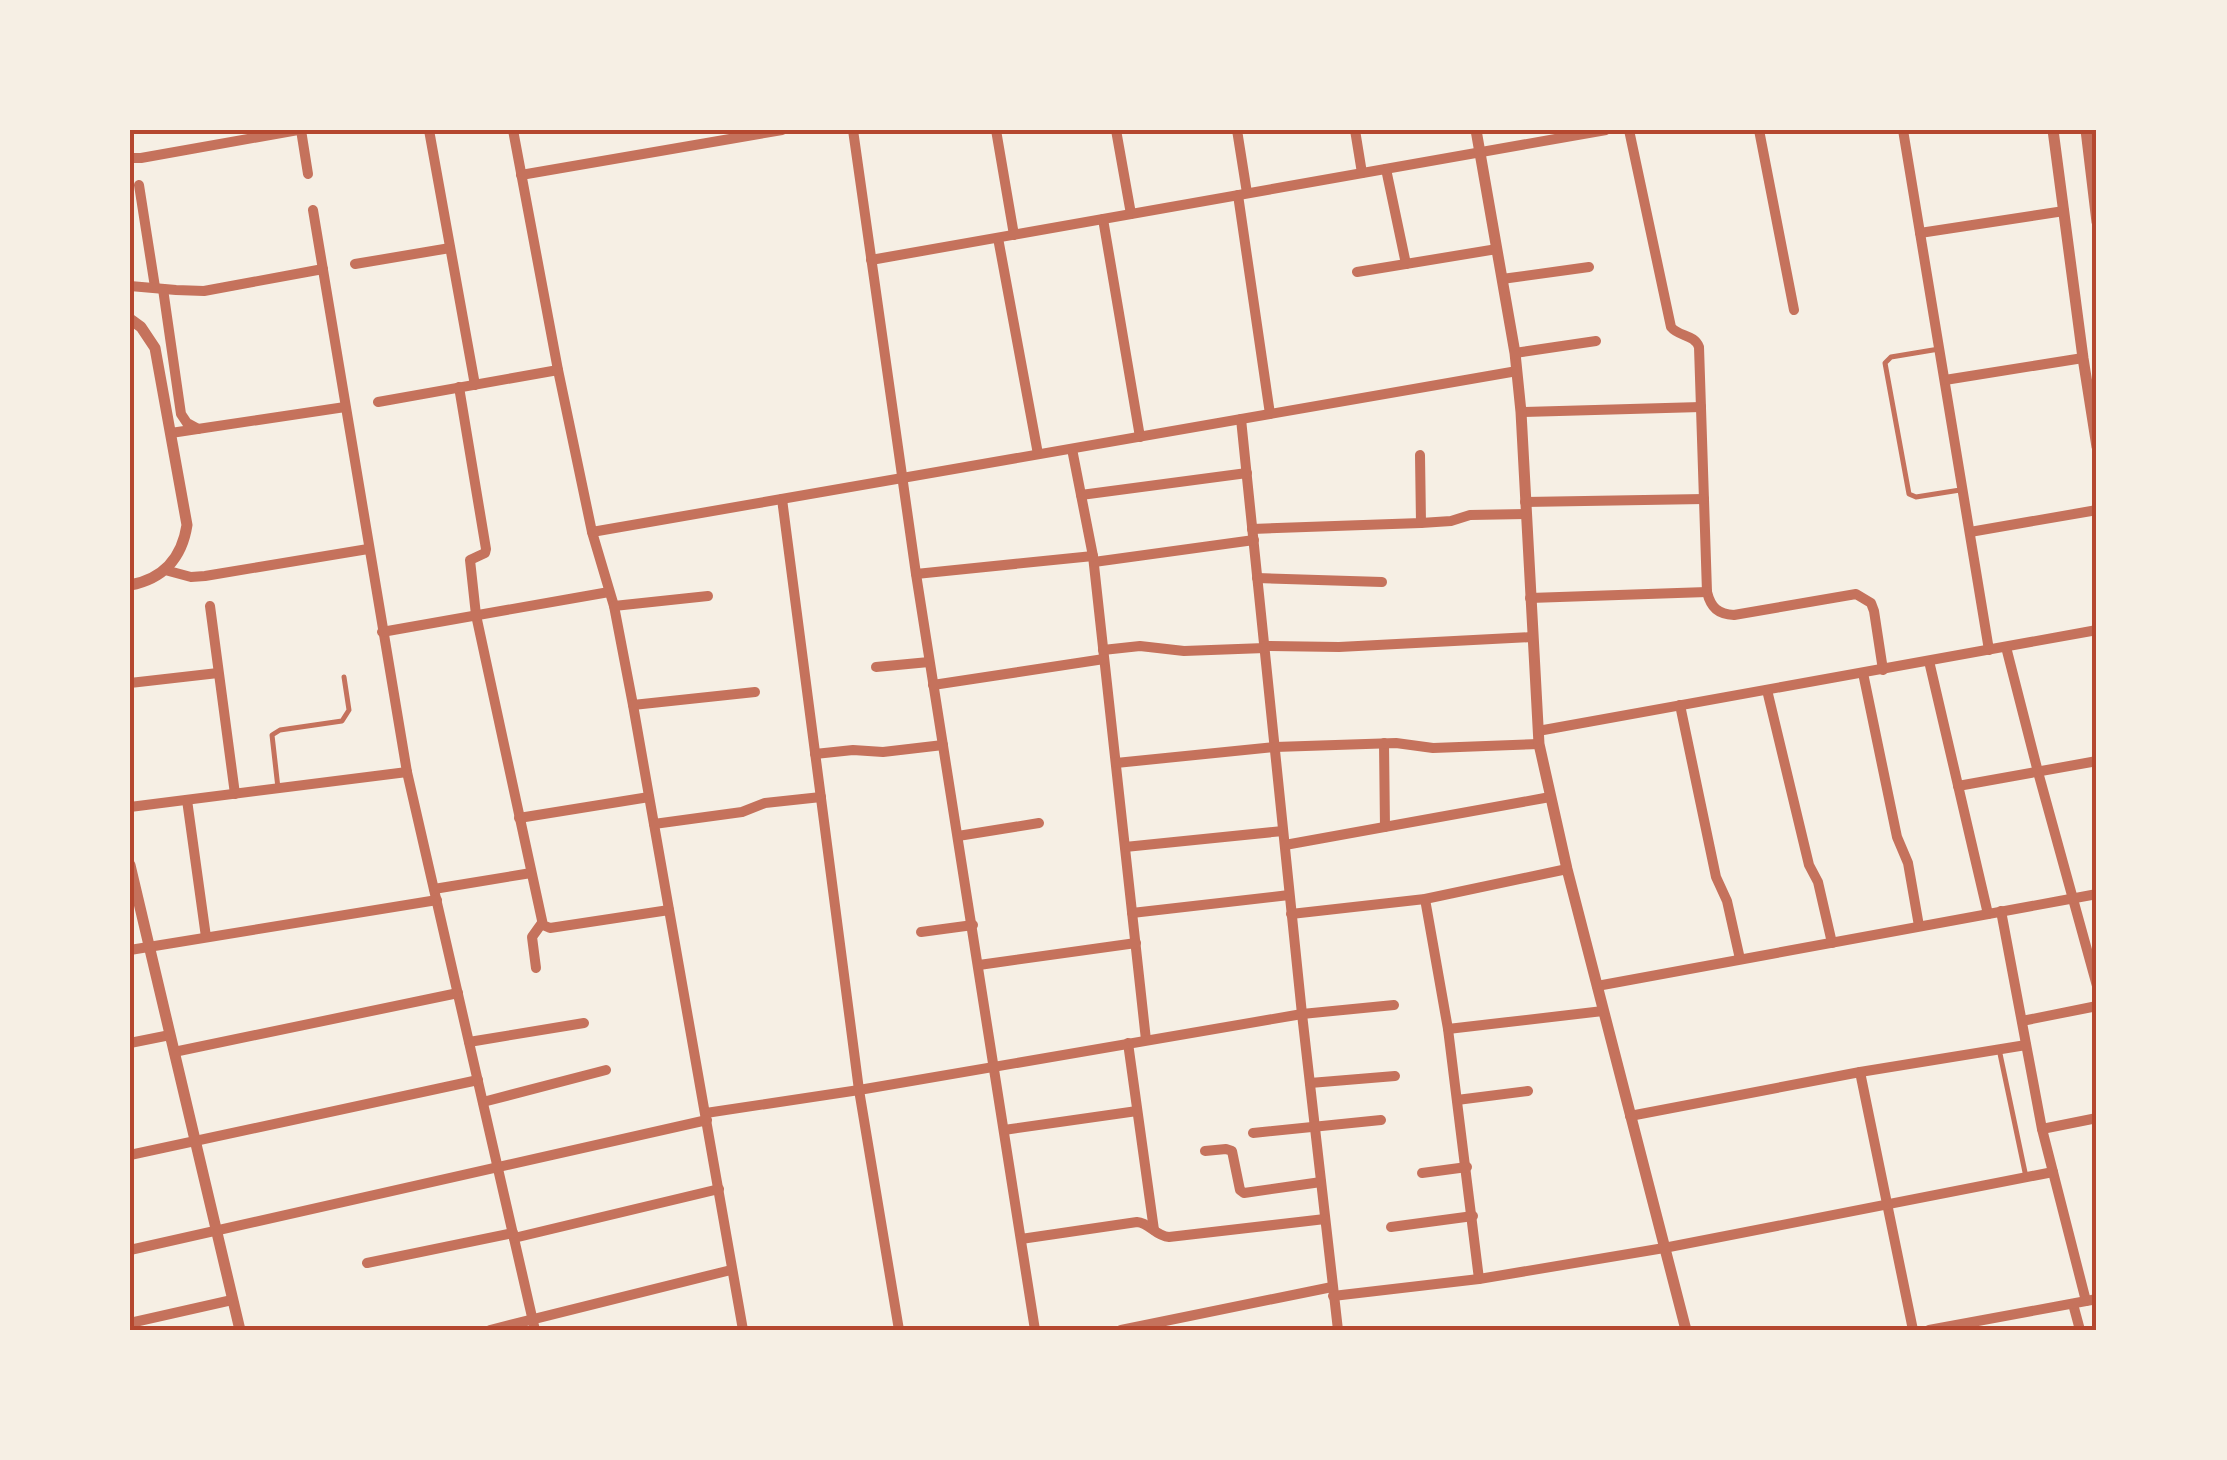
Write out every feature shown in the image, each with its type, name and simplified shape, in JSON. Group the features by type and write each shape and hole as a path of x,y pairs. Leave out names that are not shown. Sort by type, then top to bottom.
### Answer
{"street":[{"path":"130,158 300,130 308,174"},
{"path":"429,130 474,385"},
{"path":"513,130 558,370 592,532 614,606 633,705 743,1330"},
{"path":"521,175 782,130"},
{"path":"853,130 916,574 1035,1330"},
{"path":"996,130 1014,235"},
{"path":"1116,130 1132,214"},
{"path":"1236,130 1270,414"},
{"path":"1355,130 1362,173"},
{"path":"1476,130 1522,412 1538,737 1567,870 1686,1330"},
{"path":"871,260 1606,130"},
{"path":"1628,130 1670,324 1675,332 1696,340 1700,347 1709,602 1715,610 1734,616 1848,594 1864,598 1874,610 1883,670"},
{"path":"1759,130 1794,310"},
{"path":"1903,130 1989,650"},
{"path":"2053,130 2097,447"},
{"path":"2086,130 2097,222"},
{"path":"1386,169 1406,264"},
{"path":"139,185 181,414 198,429"},
{"path":"313,210 406,772 534,1325"},
{"path":"1920,234 2064,210"},
{"path":"1103,219 1140,436"},
{"path":"998,238 1038,454"},
{"path":"355,264 450,248"},
{"path":"1357,272 1497,249"},
{"path":"1502,279 1590,268"},
{"path":"130,286 204,290 324,270"},
{"path":"130,318 155,348 187,525 180,550 164,570 136,584 130,596"},
{"path":"1515,353 1596,341"},
{"path":"1944,380 2083,358"},
{"path":"378,402 558,370"},
{"path":"592,532 1517,370"},
{"path":"459,388 486,551 470,560 476,615 542,923 532,938 536,968"},
{"path":"171,433 346,406"},
{"path":"1522,412 1702,407"},
{"path":"1241,419 1338,1330"},
{"path":"1072,449 1093,560 1146,1040"},
{"path":"1420,456 1421,523"},
{"path":"1081,495 1247,472"},
{"path":"782,499 859,1090 899,1330"},
{"path":"916,574 1093,560 1253,535 1451,521 1526,508 1704,499"},
{"path":"1970,532 2097,510"},
{"path":"164,570 205,576 368,549"},
{"path":"1258,578 1382,582"},
{"path":"382,632 610,592"},
{"path":"1530,598 1707,592"},
{"path":"614,606 708,596"},
{"path":"210,606 235,794"},
{"path":"1116,763 1275,747 1384,744 1433,748 1538,737 1680,705 2097,630"},
{"path":"933,685 1140,646 1184,651 1532,637"},
{"path":"2006,647 2097,986"},
{"path":"1929,661 1988,914"},
{"path":"876,667 930,662"},
{"path":"130,683 218,673"},
{"path":"1862,674 1920,926"},
{"path":"1767,690 1832,942"},
{"path":"633,705 754,692"},
{"path":"1680,705 1716,878 1726,901 1740,959"},
{"path":"1384,744 1386,827"},
{"path":"815,754 943,745"},
{"path":"1958,786 2097,761"},
{"path":"130,807 406,772"},
{"path":"520,818 649,797"},
{"path":"1284,845 1550,797"},
{"path":"654,824 742,812 766,802 821,798"},
{"path":"187,800 206,937"},
{"path":"958,836 1039,823"},
{"path":"1125,847 1283,831"},
{"path":"130,865 240,1330"},
{"path":"1292,914 1425,899 1567,870"},
{"path":"130,950 532,874"},
{"path":"1132,914 1290,894"},
{"path":"1596,986 2097,894"},
{"path":"1425,899 1448,1028 1479,1279"},
{"path":"542,923 550,928 670,910"},
{"path":"1929,1330 1973,1326 2092,1300 2042,1129 2001,911"},
{"path":"920,932 973,925"},
{"path":"979,965 1136,943"},
{"path":"174,1052 458,993"},
{"path":"130,1250 706,1117 1302,1014 1394,1006"},
{"path":"2022,1021 2097,1006"},
{"path":"1448,1028 1603,1010"},
{"path":"469,1042 584,1023"},
{"path":"130,1043 170,1035"},
{"path":"1128,1043 1154,1231"},
{"path":"1630,1116 2026,1045"},
{"path":"483,1102 606,1070"},
{"path":"1860,1072 1913,1330"},
{"path":"1310,1082 1395,1076"},
{"path":"130,1155 478,1080"},
{"path":"1458,1100 1528,1090"},
{"path":"1004,1130 1137,1111"},
{"path":"2042,1129 2097,1118"},
{"path":"1253,1133 1381,1120"},
{"path":"1205,1152 1232,1151 1240,1190 1244,1193 1321,1182"},
{"path":"1422,1172 1466,1168"},
{"path":"1122,1330 1333,1291 1479,1279 1664,1248 2053,1172"},
{"path":"367,1263 718,1190"},
{"path":"1392,1227 1472,1216"},
{"path":"1021,1239 1137,1222 1168,1237 1325,1219"},
{"path":"490,1330 534,1325 731,1270"},
{"path":"130,1323 232,1300"},
{"path":"2073,1304 2080,1330"}],"lane":[{"path":"1939,348 1888,358 1888,381 1908,494 1916,498 1963,490"},
{"path":"278,788 272,735 280,730 342,721 348,710 344,677"},
{"path":"2000,1050 2026,1177"}]}
